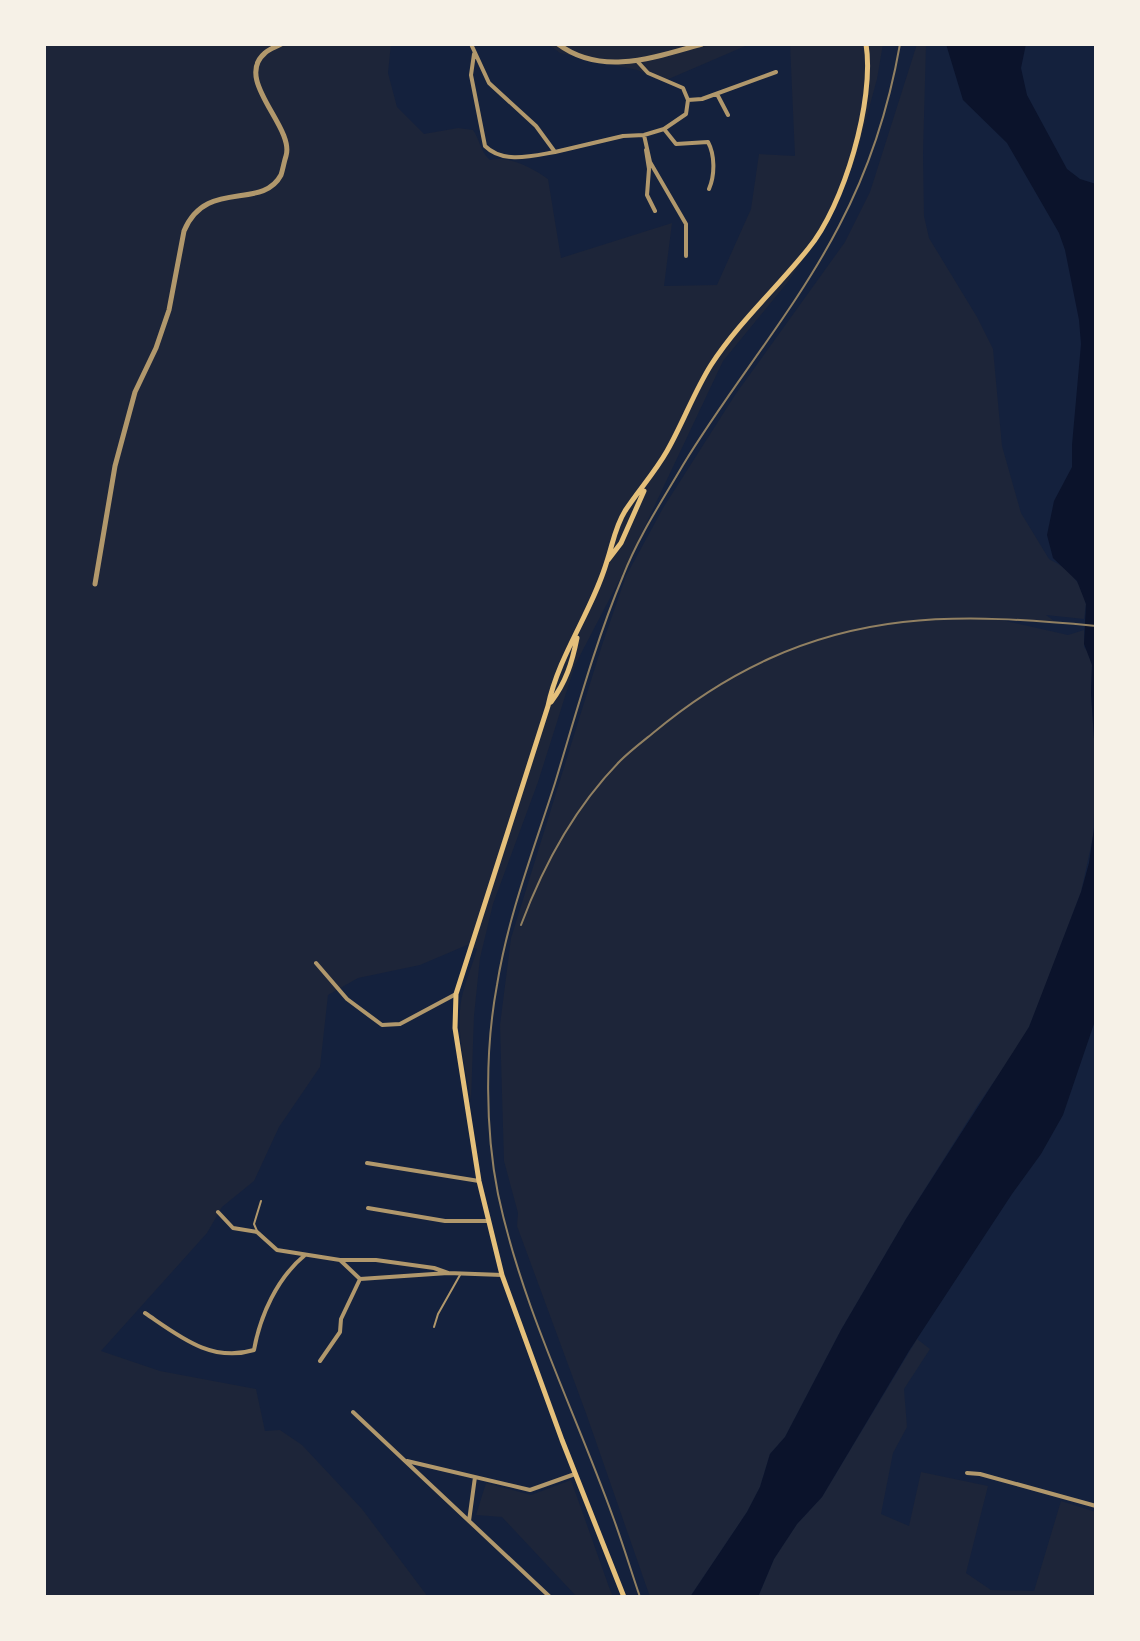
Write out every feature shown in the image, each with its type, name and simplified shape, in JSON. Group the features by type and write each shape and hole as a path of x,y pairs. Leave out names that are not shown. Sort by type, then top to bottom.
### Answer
{"main road":[{"path":"624,1597 502,1275 479,1181 455,1028 456,994 562,658 578,633 608,560 612,536 625,511 668,450 708,369 730,336 810,248 825,223 862,124 869,73 866,44"},
{"path":"608,560 621,543 646,485"},
{"path":"548,706 563,686 578,633"}],"street":[{"path":"95,584 115,466 135,392 156,348 169,310 189,219 205,203 264,190 281,175 288,150 285,136 259,88 257,74 258,63 264,53 281,44"},
{"path":"471,44 489,83 536,126 555,152"},
{"path":"558,44 589,58 618,63 638,62 702,44"},
{"path":"474,52 471,75 485,146 492,153 513,157 555,152 623,136 645,138 686,114 688,100 683,88 648,73 638,62"},
{"path":"688,100 717,94 776,72"},
{"path":"717,94 728,115"},
{"path":"664,129 676,144 708,142 713,150 711,165 714,177 709,189"},
{"path":"645,138 647,195 655,211"},
{"path":"645,138 650,162 686,224 686,256"},
{"path":"316,963 347,999 382,1025 400,1024 456,994"},
{"path":"367,1163 479,1181"},
{"path":"368,1208 445,1221 488,1221"},
{"path":"218,1212 233,1228 257,1232 277,1250 340,1260 376,1260 434,1268 448,1273"},
{"path":"145,1313 179,1337 213,1353 254,1350 259,1321 293,1265 305,1255"},
{"path":"340,1260 360,1279 448,1273 502,1275"},
{"path":"320,1361 340,1332 341,1319 360,1279"},
{"path":"353,1412 550,1597"},
{"path":"407,1461 530,1490 575,1474"},
{"path":"967,1473 1096,1506"},
{"path":"469,1521 475,1477"}],"lane":[{"path":"257,1232 254,1224 261,1201"},
{"path":"434,1327 461,1274"}],"shaded area":[{"path":"44,44 391,44 388,73 397,107 424,134 458,128 473,130 490,160 512,161 548,179 561,258 672,223 664,286 717,285 751,209 759,154 795,156 790,44 883,44 855,160 827,225 787,283 723,361 620,579 575,665 538,782 493,904 480,958 471,1100 461,1046 460,1018 463,992 477,949 467,945 420,965 358,978 328,995 320,1067 279,1127 254,1181 222,1207 207,1233 101,1351 160,1371 256,1389 265,1431 280,1430 302,1445 362,1509 428,1597 44,1597"},
{"path":"548,44 750,44 664,81 637,70 560,53"},
{"path":"917,44 926,44 923,154 924,216 929,238 993,349 1002,446 1021,513 1049,559 1067,569 1081,587 1086,604 1084,619 1046,615 1054,621 1001,620 1068,635 1084,630 1084,647 1091,656 1092,665 1096,768 1093,837 1081,892 1029,1027 906,1219 841,1330 785,1437 770,1454 760,1487 747,1512 690,1597 650,1597 517,1226 518,1213 504,1161 500,1025 511,938 626,576 663,508 735,395 845,242 870,192"},
{"path":"946,44 1026,44 1021,68 1027,95 1067,169 1080,179 1096,184 1096,768 1092,665 1084,644 1086,604 1077,581 1053,558 1047,535 1054,501 1072,467 1081,344 1065,250 1059,233 1007,143 963,100"},
{"path":"1096,814 1096,1018 1063,1115 1041,1154 909,1351 822,1497 797,1524 774,1559 758,1597 690,1597 747,1512 760,1487 770,1454 785,1437 841,1330 906,1219 1029,1027 1081,892"},
{"path":"917,1339 930,1349 904,1389 907,1427 893,1453 881,1514 909,1526 921,1472 988,1486 966,1573 991,1590 1034,1591 1061,1501 1096,1512 1096,1597 758,1597 774,1559 797,1524 822,1497"},
{"path":"571,1480 613,1597 577,1597 502,1517 476,1515 486,1483 531,1495"}],"railway":[{"path":"640,1597 617,1527 535,1317 508,1236 498,1194 488,1089 490,1036 497,985 522,883 595,653 629,562 683,465 803,288 839,226 877,137 900,44"},
{"path":"521,925 562,838 604,779 628,754 681,711 739,674 833,635 903,622 1024,620 1096,626"}]}
